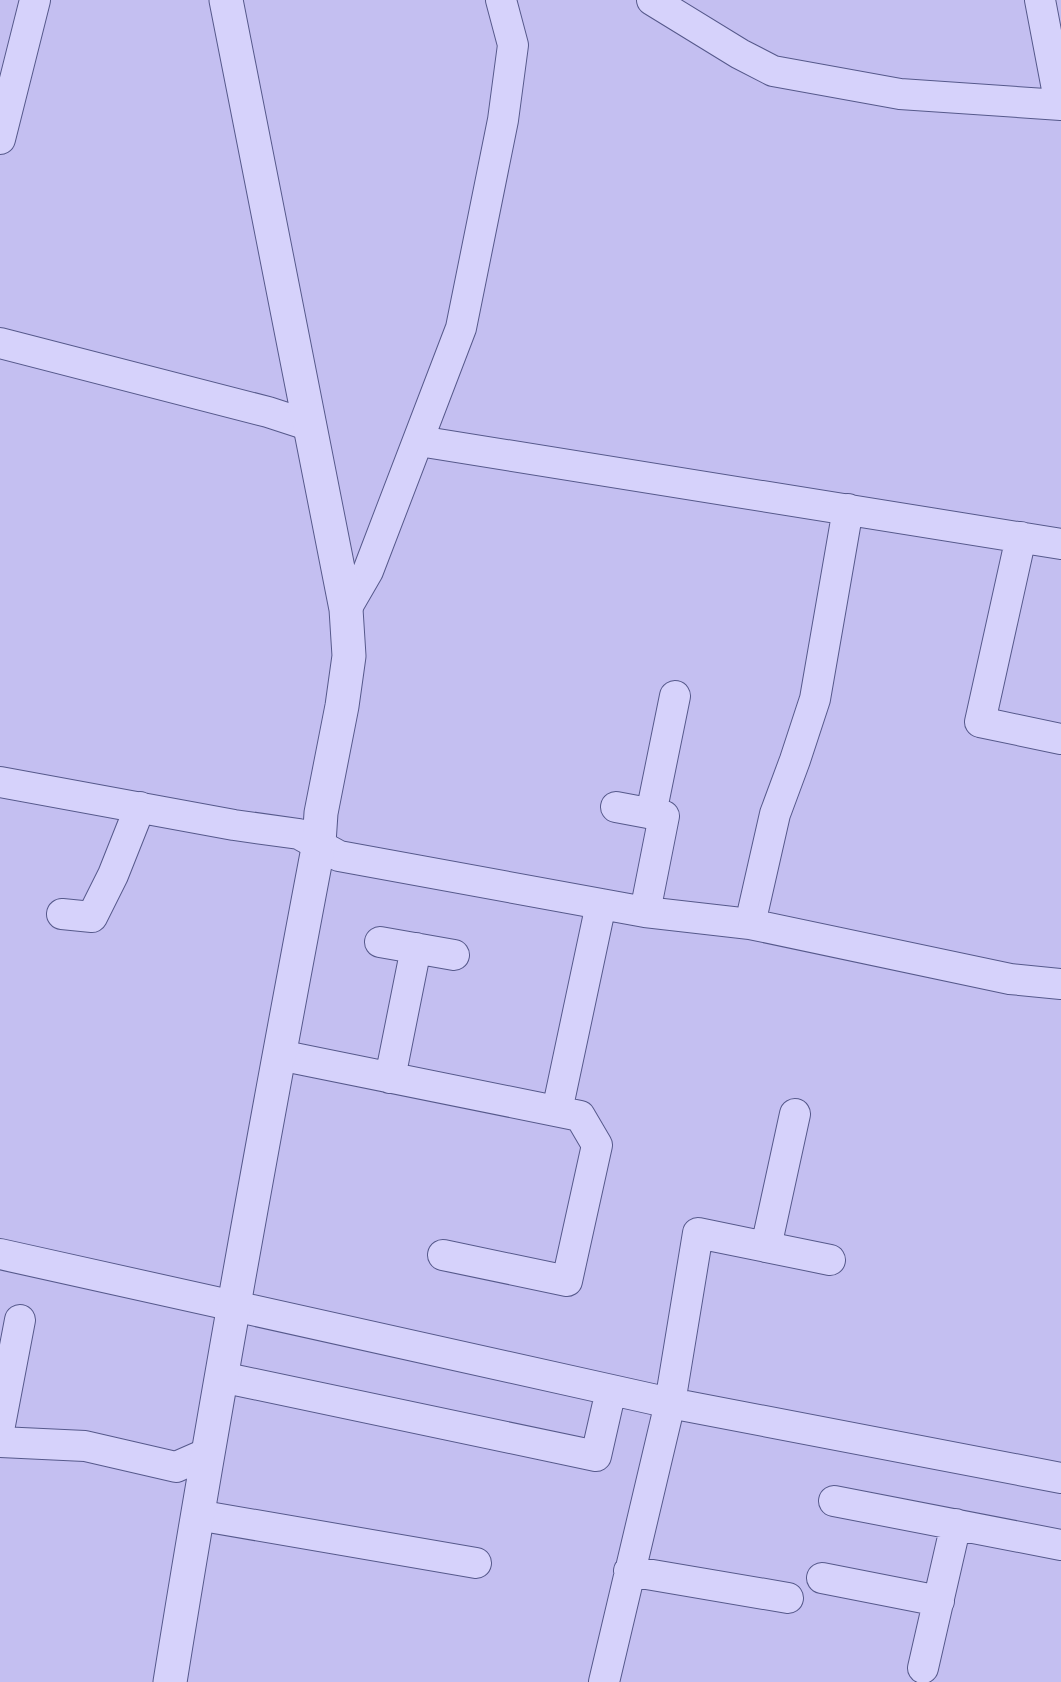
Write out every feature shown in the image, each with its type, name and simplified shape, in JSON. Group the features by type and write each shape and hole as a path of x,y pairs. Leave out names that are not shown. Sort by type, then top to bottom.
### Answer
{"street":[{"path":"0,139 35,0"},
{"path":"170,1682 221,1377 318,843 321,813 342,706 349,656 346,609 226,0"},
{"path":"346,609 368,571 461,328 503,120 513,45 501,0"},
{"path":"652,0 740,54 773,71 900,94 1061,105 1040,0"},
{"path":"0,343 268,412 311,426"},
{"path":"419,441 1061,544"},
{"path":"750,924 775,814 815,699 848,509"},
{"path":"1021,537 980,722 1061,739"},
{"path":"651,814 675,696"},
{"path":"0,782 234,825 299,834 339,856 645,912 750,924 1010,979 1061,984"},
{"path":"62,914 92,917 113,875 140,807"},
{"path":"616,807 664,816 645,912"},
{"path":"557,1111 601,904"},
{"path":"380,942 454,955"},
{"path":"390,1078 416,948"},
{"path":"279,1056 580,1116 597,1145 567,1281 442,1255"},
{"path":"766,1247 795,1114"},
{"path":"604,1682 670,1403 698,1233 830,1260"},
{"path":"0,1254 670,1403 1061,1478"},
{"path":"0,1425 7,1349 20,1320"},
{"path":"221,1377 597,1456 611,1390"},
{"path":"0,1442 85,1446 176,1467 208,1453"},
{"path":"834,1501 1061,1545"},
{"path":"197,1515 410,1565 476,1563"},
{"path":"923,1668 956,1524"},
{"path":"629,1570 788,1598"},
{"path":"822,1578 939,1601"}]}
